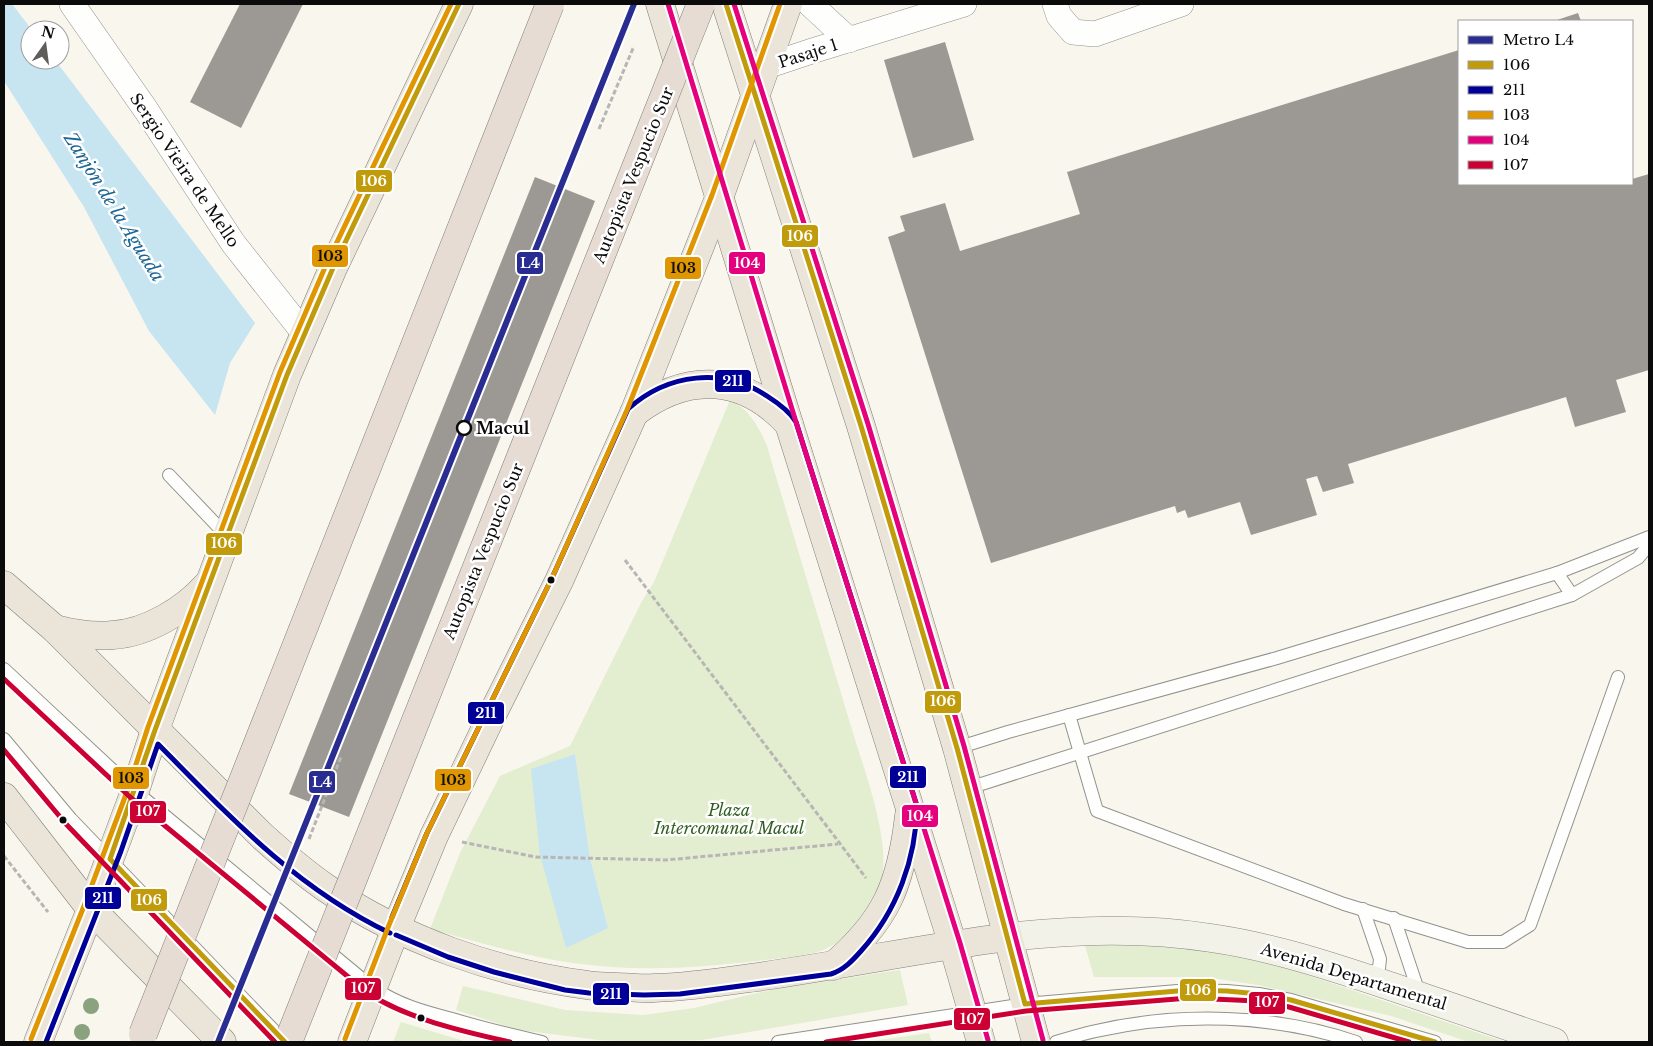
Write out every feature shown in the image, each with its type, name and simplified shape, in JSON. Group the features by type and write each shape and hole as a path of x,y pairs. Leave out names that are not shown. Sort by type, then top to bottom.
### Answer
{"highway":[{"path":"143,1034 550,4"},
{"name":"Autopista Vespucio Sur","path":"286,1042 701,4"}],"main road":[{"path":"38,1042 110,859 135,792 155,730 304,333 459,4"},
{"path":"660,4 789,424 953,945 980,1042"},
{"path":"726,4 861,426 969,788 1007,938 1036,1042"},
{"path":"352,1042 396,928 438,828 559,581 634,413 719,198 788,4"},
{"path":"634,413 651,400 670,391 712,384 747,392 777,411 789,424"},
{"path":"55,629 97,636 133,631 176,611 198,596 210,582"},
{"name":"Avenida Departamental","path":"4,584 55,629 261,836 298,867 353,905 412,936 475,959 518,972 589,986 653,988 737,980 833,966 953,945 1059,932 1103,930 1164,932 1257,946 1302,958 1365,977 1554,1042"},
{"path":"4,797 91,909 222,1042"},
{"path":"833,966 867,934 881,914 893,891 901,867 910,807"}],"street":[{"name":"Sergio Vieira de Mello","path":"72,4 146,110 233,243 304,333"},
{"name":"Pasaje 1","path":"810,4 849,40"},
{"name":"Pasaje 1","path":"767,66 964,4"},
{"path":"1055,4 1060,16 1072,32 1095,34 1180,4"}],"lane":[{"path":"169,475 227,536"},
{"path":"957,748 1069,714 1277,658 1557,573 1649,537"},
{"path":"969,788 1572,595 1638,558 1649,545"},
{"path":"1557,573 1572,595"},
{"path":"4,669 135,792 373,988 393,1001 412,1008 493,1032 542,1042"},
{"path":"1069,714 1097,811 1344,904 1468,942 1503,942 1530,925 1618,678"},
{"path":"4,739 71,819 286,1042"},
{"path":"1363,909 1380,959 1379,968 1365,977"},
{"path":"1394,918 1420,996"},
{"path":"778,1042 1025,1004 1189,990 1259,994 1291,1000 1436,1042"},
{"path":"1056,1042 1095,1031 1137,1023 1221,1019 1264,1022 1305,1029 1356,1042"}],"path":[{"path":"599,128 634,46"},
{"path":"626,560 839,844 878,893 881,914"},
{"path":"309,839 341,757"},
{"path":"458,841 535,856 666,860 839,844"},
{"path":"4,856 48,912"}],"green space":[{"name":"Plaza Intercomunal Macul","path":"730,400 743,408 753,419 767,446 872,796 881,835 883,870 876,894 870,906 854,928 834,945 823,950 790,957 688,967 643,968 573,963 519,953 430,929 460,853 500,776 570,746 641,603 654,582","holes":["575,754 590,858 608,928 531,770"]},
{"path":"1084,942 1196,948 1269,962 1505,1042 1469,1042 1391,1016 1258,985 1205,977 1094,977"},
{"path":"900,970 908,1005 702,1040 637,1042 599,1040 519,1030 456,1010 463,986 565,1010 643,1015 694,1008 782,988"},
{"path":"401,1022 467,1042 393,1042"},
{"path":"929,1033 932,1042 866,1042"}],"water":[{"name":"Zanjón de la Aguada","path":"4,4 12,4 24,20 20,20 20,70 63,70 255,323 230,363 215,415 149,331 84,207 4,81"},
{"path":"575,754 590,858 608,928 566,948 540,855 531,769"}],"building":[{"path":"240,4 303,4 241,128 190,102"},
{"path":"1578,13 1581,20 1557,20"},
{"path":"945,42 974,140 913,158 884,60"},
{"path":"1458,50 1458,185 1633,185 1633,179 1649,174 1649,370 1616,380 1626,412 1575,427 1566,397 1348,464 1354,483 1323,492 1317,476 1306,479 1317,515 1251,535 1240,502 1188,518 1185,510 1177,513 1175,506 991,563 888,237 905,231 900,216 945,203 960,251 1080,214 1067,172"},
{"path":"535,177 595,201 349,817 289,794"}],"metro line":[{"name":"L4","path":"218,1042 634,4"}],"transit line":[{"name":"103","path":"31,1039 128,789 148,727 280,372 326,265 451,4"},
{"name":"106","path":"285,1042 110,859 155,730 287,375 333,268 459,4"},
{"name":"104","path":"668,4 796,422 960,943 988,1040"},
{"name":"106","path":"726,4 861,426 957,748 1025,1004 1189,990 1227,991 1291,1000 1435,1042"},
{"name":"104","path":"734,4 868,424 964,746 1043,1040"},
{"name":"103","path":"345,1039 427,833 552,578 627,410 712,195 780,4"},
{"name":"211","path":"392,917 427,833 552,578 628,409 660,388 678,381 696,378 732,381 750,387 767,396 796,422 917,806 916,826 908,865 894,902 874,935 851,961 840,970 831,974 680,994 644,995 565,990 494,972 448,957 396,935"},
{"name":"107","path":"4,679 130,797 369,994 419,1018 510,1042"},
{"name":"211","path":"46,1042 121,851 158,744 238,824 294,873 324,895 390,933"},
{"name":"107","path":"4,750 66,824 275,1042"},
{"name":"107","path":"826,1042 1026,1011 1189,998 1258,1001 1289,1007 1409,1042"}],"place":[{"name":"Macul","path":"464,428"}]}
